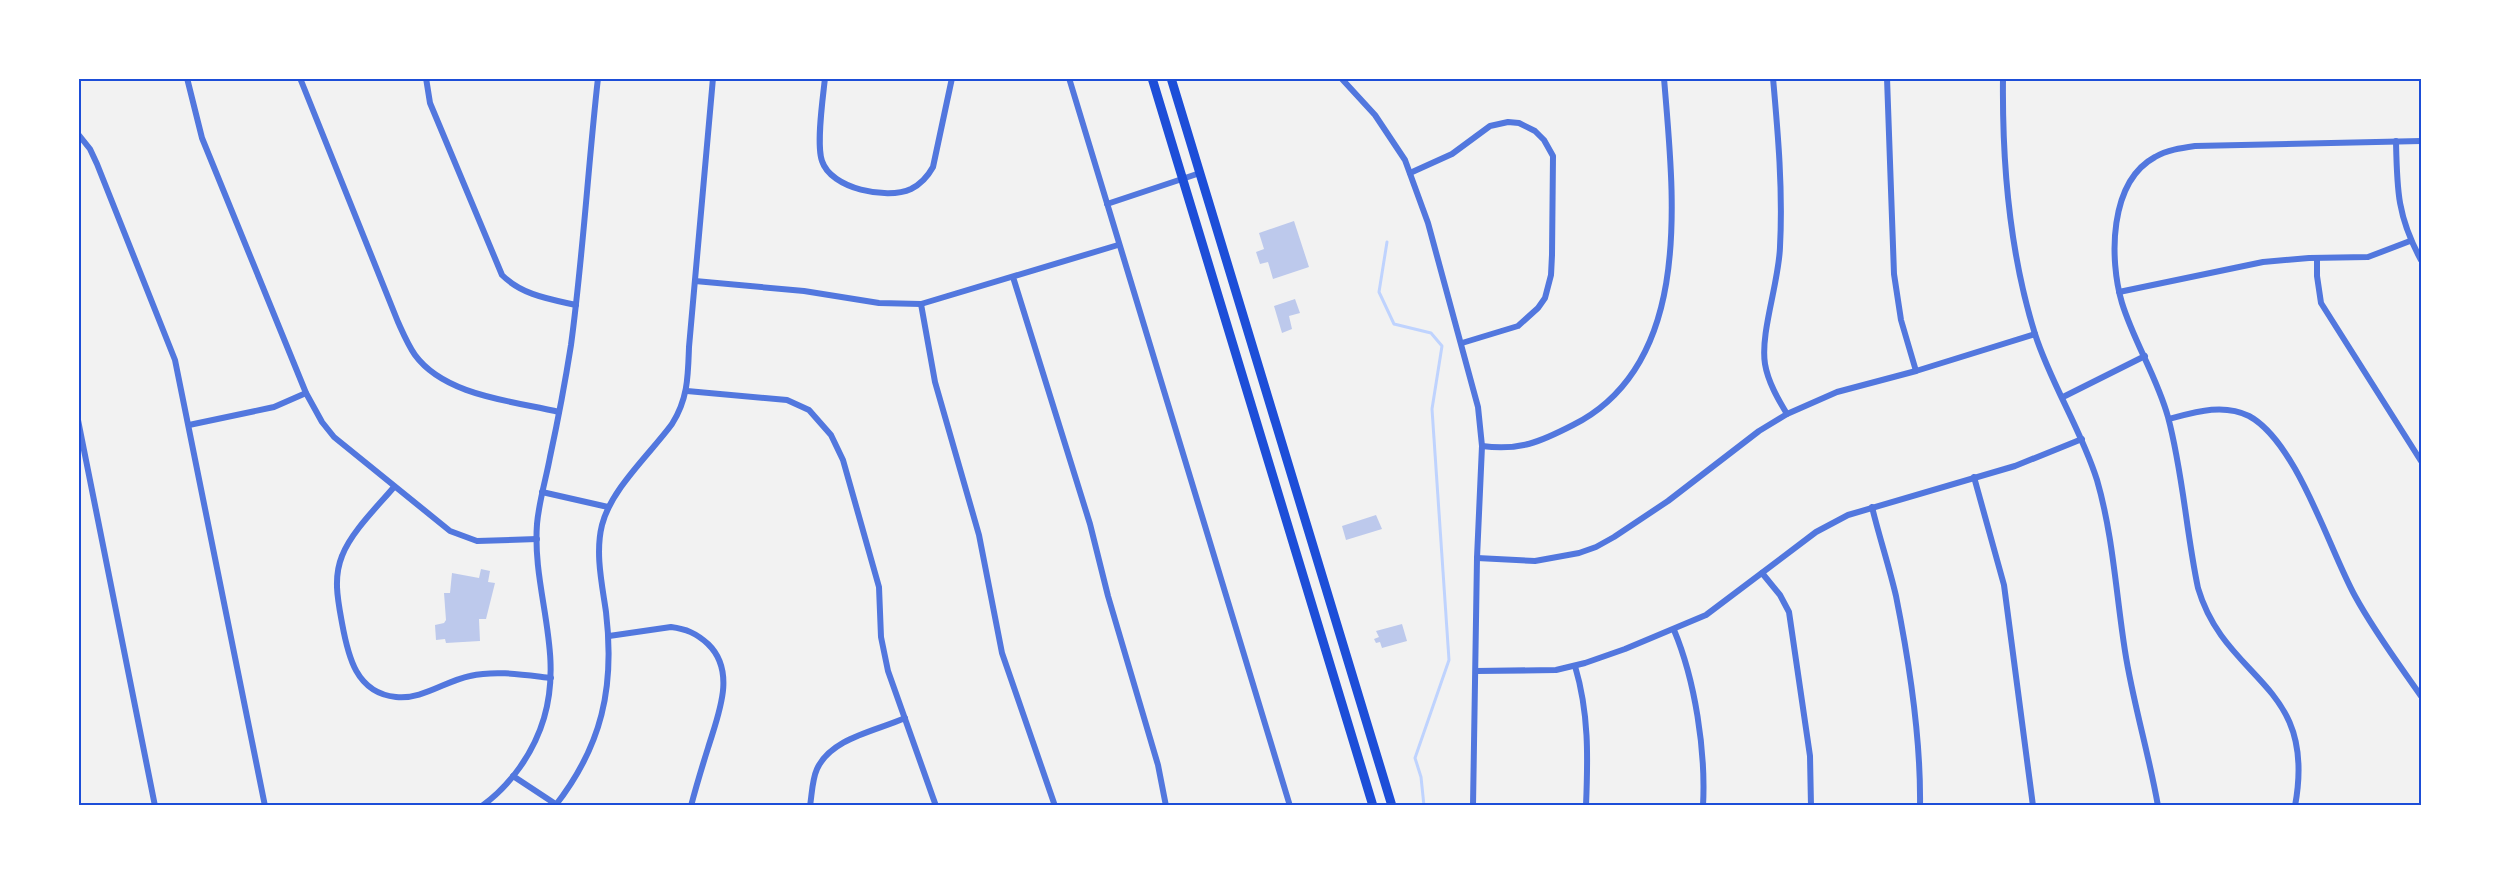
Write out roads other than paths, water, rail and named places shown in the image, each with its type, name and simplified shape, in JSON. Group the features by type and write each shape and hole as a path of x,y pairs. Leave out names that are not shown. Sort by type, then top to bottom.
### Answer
{"main road":[{"path":"1152,78 1373,806"},
{"path":"1171,78 1392,806"}],"street":[{"path":"187,78 202,138 306,393 322,422 334,437 394,487 436,521 464,538 494,542 537,539"},
{"path":"300,78 398,322 415,355 432,373 456,387 559,412"},
{"path":"426,78 429,103 502,275 511,284 525,292 576,305"},
{"path":"482,806 513,776 537,738 544,718 551,678 552,651 537,539 542,492 559,412 576,305 586,221 598,78"},
{"path":"513,776 556,805 584,764 602,717 609,669 609,636 600,568 600,541 609,507 681,411 687,391 714,78"},
{"path":"825,78 820,151 827,171 837,180 853,188 889,192 910,189 929,175 937,156 952,78"},
{"path":"1069,78 1290,806"},
{"path":"1341,78 1375,115 1410,173 1428,223 1478,406 1482,446 1477,558 1473,806"},
{"path":"1482,446 1508,448 1531,445 1587,417 1607,402 1632,375 1649,345 1661,308 1671,242 1671,180 1664,78"},
{"path":"1773,78 1779,142 1780,247 1779,270 1764,352 1768,376 1787,414"},
{"path":"1887,78 1896,285 1901,320 1916,371"},
{"path":"2003,78 2003,140 2010,214 2019,268 2035,334 2082,439 2097,482 2107,525 2125,653 2158,806"},
{"path":"1410,173 1452,154 1490,126 1508,122 1519,123 1535,130 1553,156 1551,274 1545,298 1538,308 1518,326 1462,344"},
{"path":"78,134 90,149 97,164 175,360 264,806"},
{"path":"2396,141 2398,197 2410,241 2421,260"},
{"path":"2295,806 2300,769 2298,748 2291,723 2271,691 2225,640 2202,603 2169,419 2161,392 2127,315 2120,292 2114,250 2118,215 2136,173 2153,158 2165,152 2195,146 2421,141"},
{"path":"1107,204 1200,173"},
{"path":"2120,292 2263,262 2368,257 2410,241"},
{"path":"695,280 804,291 879,303 921,304 1119,245"},
{"path":"2317,258 2321,303 2421,461"},
{"path":"1013,277 1090,524 1108,596 1158,765 1166,806"},
{"path":"921,304 935,382 982,546 1002,653 1054,806"},
{"path":"1477,558 1535,561 1596,547 1668,501 1759,431 1787,414 1837,392 1916,371 2035,334"},
{"path":"2063,397 2145,356"},
{"path":"687,391 787,400 809,410 826,426 838,448 879,587 883,652 936,806"},
{"path":"189,425 274,407 306,393"},
{"path":"2169,419 2222,408 2247,416 2266,430 2283,451 2307,492 2363,612 2421,696"},
{"path":"78,420 155,806"},
{"path":"1476,671 1533,672 1575,666 1674,630 1719,607 1816,532 1848,515 2015,466 2082,439"},
{"path":"1974,477 2004,585 2032,806"},
{"path":"394,487 349,543 338,567 338,602 348,656 356,673 364,682 384,696 408,698 459,679 483,674 551,678"},
{"path":"542,492 609,507"},
{"path":"1872,507 1896,597 1905,650 1920,772 1920,806"},
{"path":"1762,573 1780,594 1789,612 1810,756 1811,806"},
{"path":"609,636 671,627 680,628 699,636 717,654 721,663 724,685 691,806"},
{"path":"1674,630 1688,667 1696,709 1703,806"},
{"path":"1575,666 1581,686 1588,729 1586,806"},
{"path":"810,806 815,776 825,757 844,743 904,718"}],"waterway":[{"path":"1387,242 1379,292 1394,324 1431,333 1442,346 1432,409 1449,660 1415,758 1421,777 1424,806"}]}
